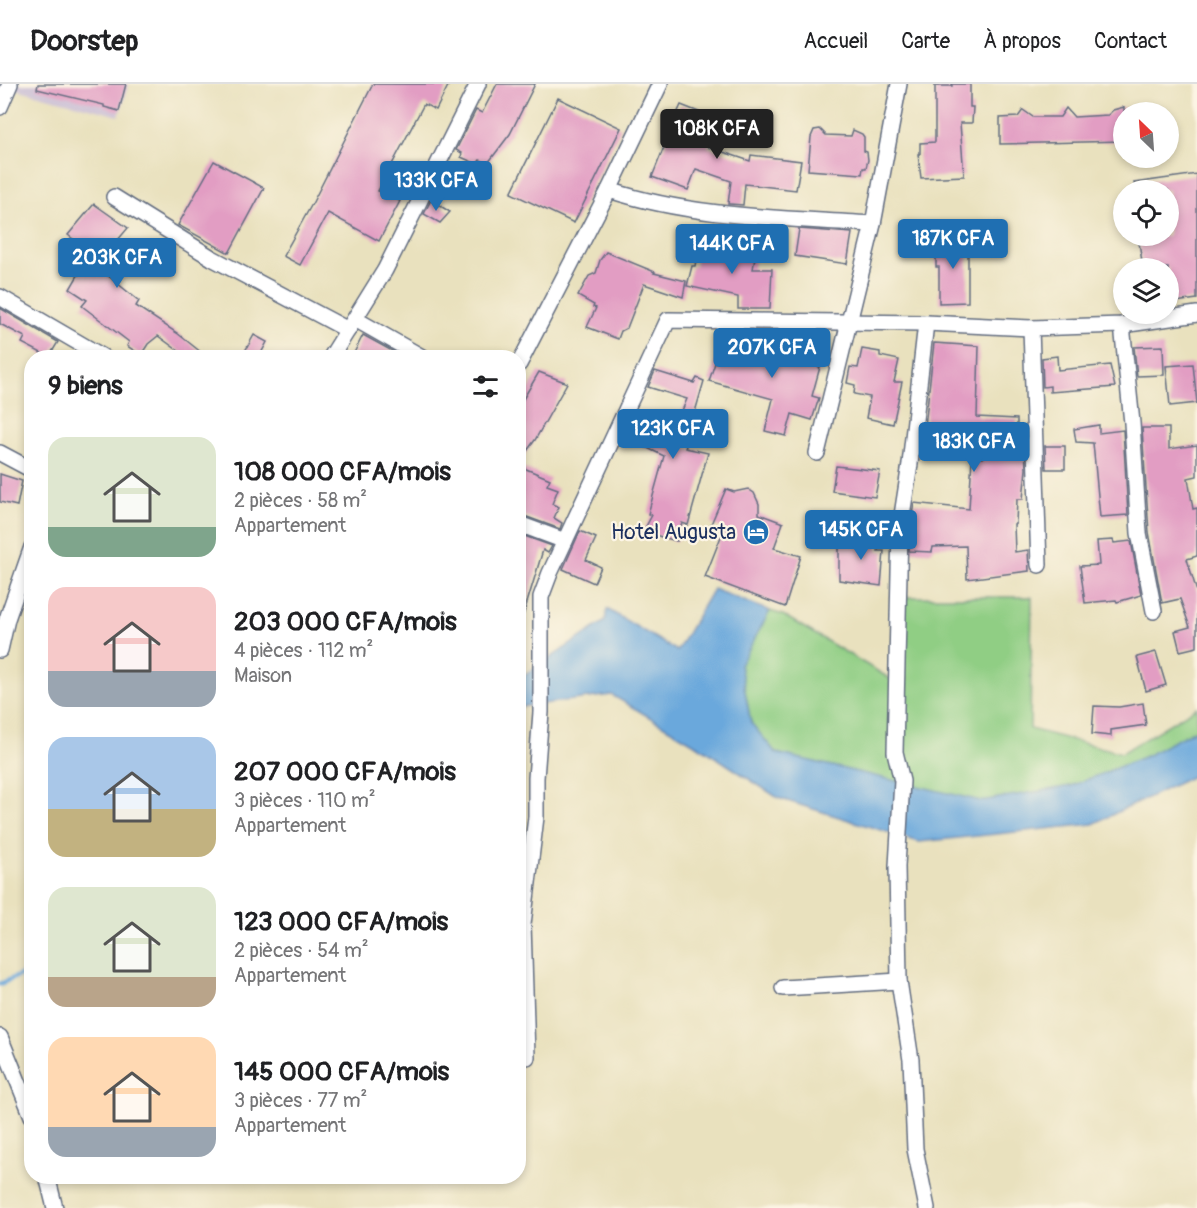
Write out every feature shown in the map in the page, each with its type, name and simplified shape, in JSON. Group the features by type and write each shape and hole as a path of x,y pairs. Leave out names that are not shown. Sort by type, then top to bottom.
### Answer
{"street":[{"path":"0,107 10,84"},
{"path":"336,350 385,270 478,84"},
{"path":"526,350 609,190 660,84"},
{"path":"817,453 873,224 899,84"},
{"path":"609,190 636,199 688,210 873,224"},
{"path":"114,197 212,258 407,350"},
{"path":"0,297 91,350"},
{"path":"526,899 536,817 536,778 541,712 541,597 668,320 926,323 1031,328 1122,325 1197,314"},
{"path":"926,323 910,464 900,528 895,752 902,782 897,866 899,981 910,1060 915,1149 927,1208"},
{"path":"1122,325 1132,423 1139,533 1154,611"},
{"path":"1031,328 1039,565"},
{"path":"0,453 24,466"},
{"path":"526,527 565,541"},
{"path":"0,650 7,619 24,569"},
{"path":"783,988 899,981"},
{"path":"526,1024 527,1057"},
{"path":"0,1037 24,1096"},
{"path":"49,1184 55,1208"}],"shaded area":[{"path":"13,84 129,84 119,116 12,88"}],"green space":[{"path":"903,597 1032,597 1030,729 1122,753 1197,707 1197,729 1144,757 1071,786 981,801 776,753 751,723 740,665 770,611 783,615 894,681"}],"water":[{"path":"713,589 770,611 740,665 751,723 776,753 981,801 1071,786 1144,757 1197,729 1197,774 1093,824 919,842 778,798 705,750 612,695 526,706 526,674 605,621 607,609 677,651"}],"building":[{"path":"38,84 126,84 119,111 104,107 104,105 37,89"},
{"path":"373,84 449,84 436,110 424,104 378,191 400,201 379,241 328,213 300,265 283,256"},
{"path":"497,84 535,84 510,134 488,163 480,160 477,164 461,157 462,153 456,150 476,110 482,113"},
{"path":"952,84 970,84 970,107 973,107 972,123 960,123 964,176 921,178 918,154 920,154 920,143 935,142 935,86 952,86"},
{"path":"558,98 621,128 574,223 511,193"},
{"path":"681,105 714,118 708,135 712,137 708,147 750,161 751,155 801,161 796,190 745,184 743,205 728,204 731,181 696,169 688,190 652,177 666,142 664,142"},
{"path":"1066,108 1074,117 1108,115 1113,110 1113,141 1000,144 1000,118 1018,117 1023,110 1033,117 1060,117"},
{"path":"820,129 826,135 851,136 853,130 862,134 864,151 867,152 868,160 862,174 808,170 811,137 814,130"},
{"path":"214,161 264,188 229,253 178,225"},
{"path":"1197,174 1197,299 1179,301 1179,258 1141,258 1140,246 1179,246 1179,180 1155,180"},
{"path":"431,200 450,212 440,223 424,214"},
{"path":"94,204 128,228 96,266 139,301 136,306 198,350 177,350 158,336 144,350 133,350 127,346 129,342 82,306 87,300 70,289 91,253 68,235"},
{"path":"799,229 852,233 847,264 795,256"},
{"path":"968,238 968,302 939,303 939,267 936,267 936,251 941,251 940,239"},
{"path":"700,240 735,249 746,244 757,246 753,269 772,269 770,309 738,309 738,297 687,286 692,266 695,266"},
{"path":"606,252 654,273 686,281 683,297 644,284 627,328 621,331 618,339 587,327 596,308 578,296 589,276 596,273 600,260"},
{"path":"0,308 58,342 53,350 36,350 22,343 25,337 0,324"},
{"path":"780,331 804,331 797,361 820,367 812,396 819,398 812,420 792,414 786,436 765,431 773,399 709,381 722,342 773,357"},
{"path":"254,335 267,342 263,350 246,350"},
{"path":"363,335 390,350 356,350"},
{"path":"934,343 979,346 977,417 1017,419 1017,432 1023,432 1022,446 1025,446 1026,469 1023,499 1017,499 1016,524 1014,524 1015,552 1028,550 1029,571 967,579 966,546 933,547 932,552 909,551 914,503 969,509 972,457 983,458 983,431 925,427"},
{"path":"1163,346 1164,375 1137,376 1134,347"},
{"path":"862,349 880,352 880,356 899,360 894,382 902,382 893,424 866,418 870,397 854,394 855,385 847,383 850,367 858,368"},
{"path":"1057,356 1058,370 1110,365 1115,387 1050,392 1050,386 1043,387 1042,358"},
{"path":"1193,364 1197,403 1170,406 1166,366"},
{"path":"655,371 694,383 697,378 704,381 693,419 697,420 685,448 708,453 688,525 682,523 677,541 643,532 652,515 648,514 664,456 624,437 632,420 667,437 672,427 674,429 687,399 648,387"},
{"path":"539,372 567,383 526,452 526,394"},
{"path":"1099,425 1099,433 1123,430 1128,515 1100,517 1093,443 1076,442 1074,429"},
{"path":"1142,428 1169,428 1169,449 1197,445 1197,476 1188,478 1193,509 1197,508 1197,556 1187,559 1197,592 1197,647 1180,651 1175,631 1190,627 1180,599 1162,603 1149,532"},
{"path":"1045,446 1065,446 1065,469 1046,469"},
{"path":"836,466 880,471 875,497 832,491"},
{"path":"526,469 550,479 547,485 558,489 552,504 559,507 554,518 562,523 560,529 526,517"},
{"path":"0,474 22,481 17,506 0,502"},
{"path":"726,489 734,492 748,489 754,493 759,504 759,514 783,523 774,548 801,556 785,607 705,577 724,529 711,524"},
{"path":"580,531 596,538 586,560 601,567 594,583 563,569"},
{"path":"526,537 552,546 548,553 543,550 526,606"},
{"path":"839,537 878,539 878,551 884,551 881,586 839,580"},
{"path":"1113,540 1114,543 1131,541 1141,595 1117,602 1116,600 1085,603 1080,566 1099,565 1097,541"},
{"path":"1156,652 1166,685 1146,691 1137,657"},
{"path":"1143,703 1146,725 1111,730 1111,736 1092,734 1094,706 1119,707"}],"waterway":[{"path":"0,984 24,974"}],"place":[{"name":"Hotel Augusta","path":"756,532"}]}
